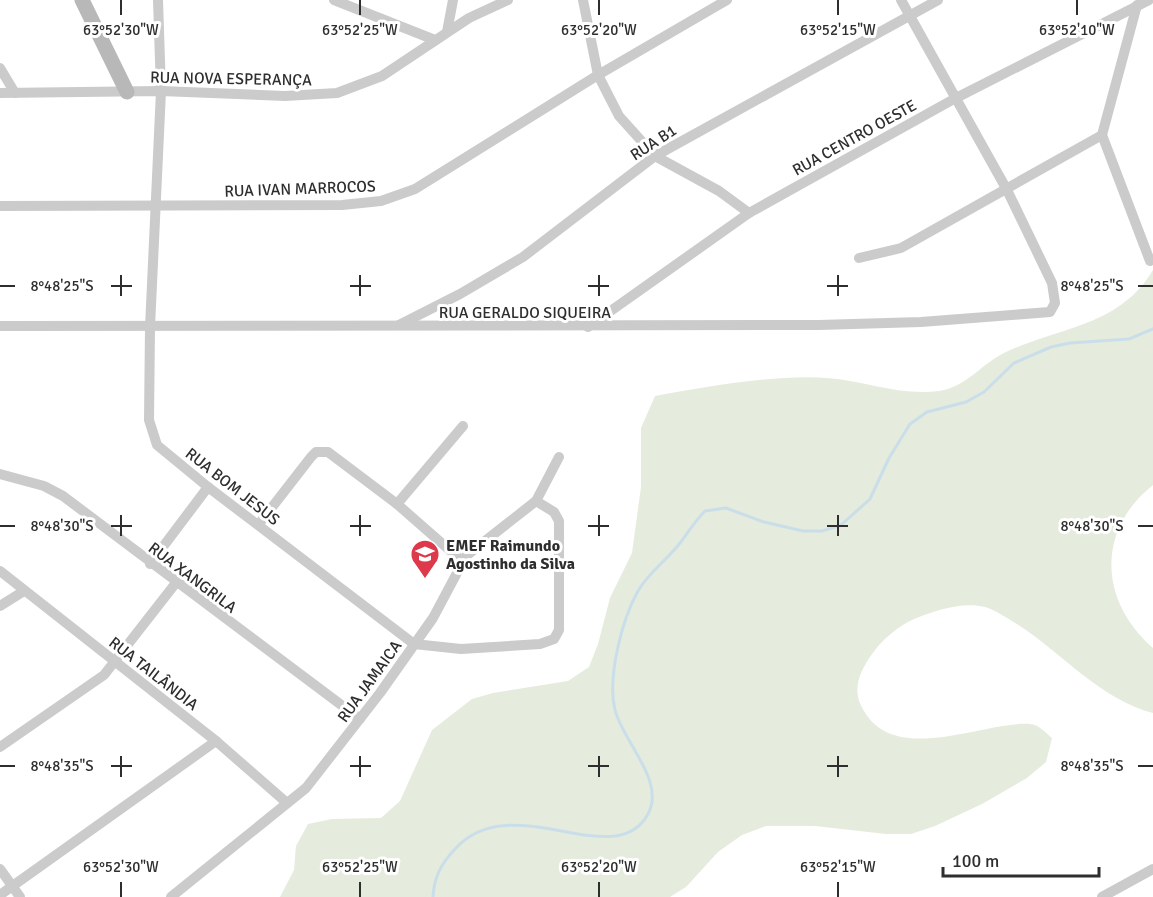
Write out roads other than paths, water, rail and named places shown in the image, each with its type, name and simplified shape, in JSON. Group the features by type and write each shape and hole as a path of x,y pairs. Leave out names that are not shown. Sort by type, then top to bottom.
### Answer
{"street":[{"path":"82,0 127,92"},
{"name":"RUA BOM JESUS","path":"158,0 160,91 157,206 150,327 151,431 158,445 208,487 414,644"},
{"path":"334,0 347,2 435,40"},
{"path":"447,32 453,0"},
{"name":"RUA NOVA ESPERANÇA","path":"0,93 160,91 285,96 337,93 382,76 481,11 508,0"},
{"path":"583,0 598,75 619,116 655,156 719,192 748,213"},
{"name":"RUA IVAN MARROCOS","path":"0,206 360,204 396,198 441,174 598,75 727,0"},
{"path":"902,0 954,99 1006,190"},
{"name":"RUA B1","path":"397,327 523,257 655,156 938,0"},
{"name":"RUA CENTRO OESTE","path":"588,327 748,213 954,99 1137,4 1149,0"},
{"path":"1137,4 1102,135 1150,261"},
{"path":"0,68 15,93"},
{"path":"859,258 901,248 1102,135"},
{"name":"RUA GERALDO SIQUEIRA","path":"0,326 588,327 898,323 1050,312 1054,303 1053,286 1006,190"},
{"path":"397,504 463,426"},
{"path":"259,524 311,457 321,451 332,453 397,504 462,561"},
{"name":"RUA JAMAICA","path":"171,897 306,788 360,720 445,599 462,561 487,537 536,501 560,457"},
{"name":"RUA XANGRILA","path":"0,474 54,491 360,720"},
{"path":"150,564 208,487"},
{"path":"414,644 484,649 540,644 554,639 559,630 560,619 559,521 554,512 536,501"},
{"name":"RUA TAILÂNDIA","path":"0,571 216,741 287,803"},
{"path":"0,747 96,681 116,661 176,584"},
{"path":"0,606 24,591"},
{"path":"0,895 216,741"},
{"path":"0,869 20,897"},
{"path":"1102,897 1153,869"}],"waterway":[{"path":"433,897 439,871 446,860 455,849 478,832 504,826 532,826 587,835 612,836 633,830 648,814 652,801 652,788 648,775 619,722 615,710 613,682 618,649 627,617 638,591 705,511 726,508 764,522 803,531 822,531 841,525 870,499 889,458 910,424 927,412 966,402 984,392 1014,363 1051,347 1070,343 1129,339 1153,329"}],"place":[{"name":"EMEF Raimundo Agostinho da Silva","path":"425,580"}]}
